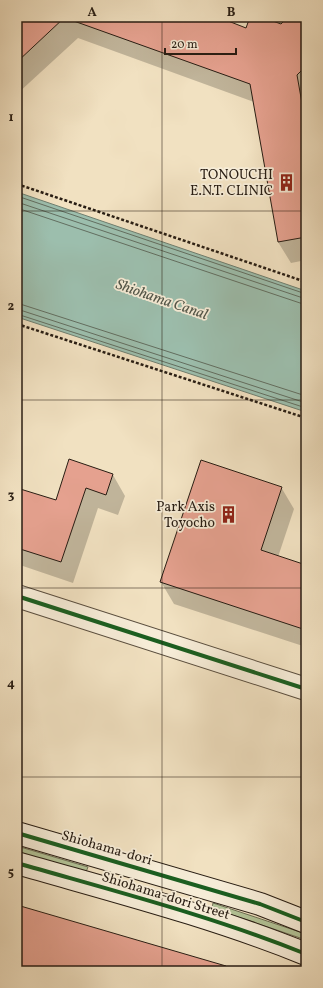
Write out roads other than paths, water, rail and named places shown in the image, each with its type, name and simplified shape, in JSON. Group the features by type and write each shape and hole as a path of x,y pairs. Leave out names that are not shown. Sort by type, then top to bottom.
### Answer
{"street":[{"path":"17,596 306,689"},
{"name":"Shiohama-dori Street","path":"17,833 260,904 306,922"},
{"name":"Shiohama-dori Street","path":"17,863 186,912 266,938 306,954"}],"water":[{"name":"Shiohama Canal","path":"17,192 306,291 306,412 17,317"}],"place":[{"name":"TONOUCHI E.N.T. CLINIC","path":"286,182"},
{"name":"Park Axis Toyocho","path":"228,514"}]}
